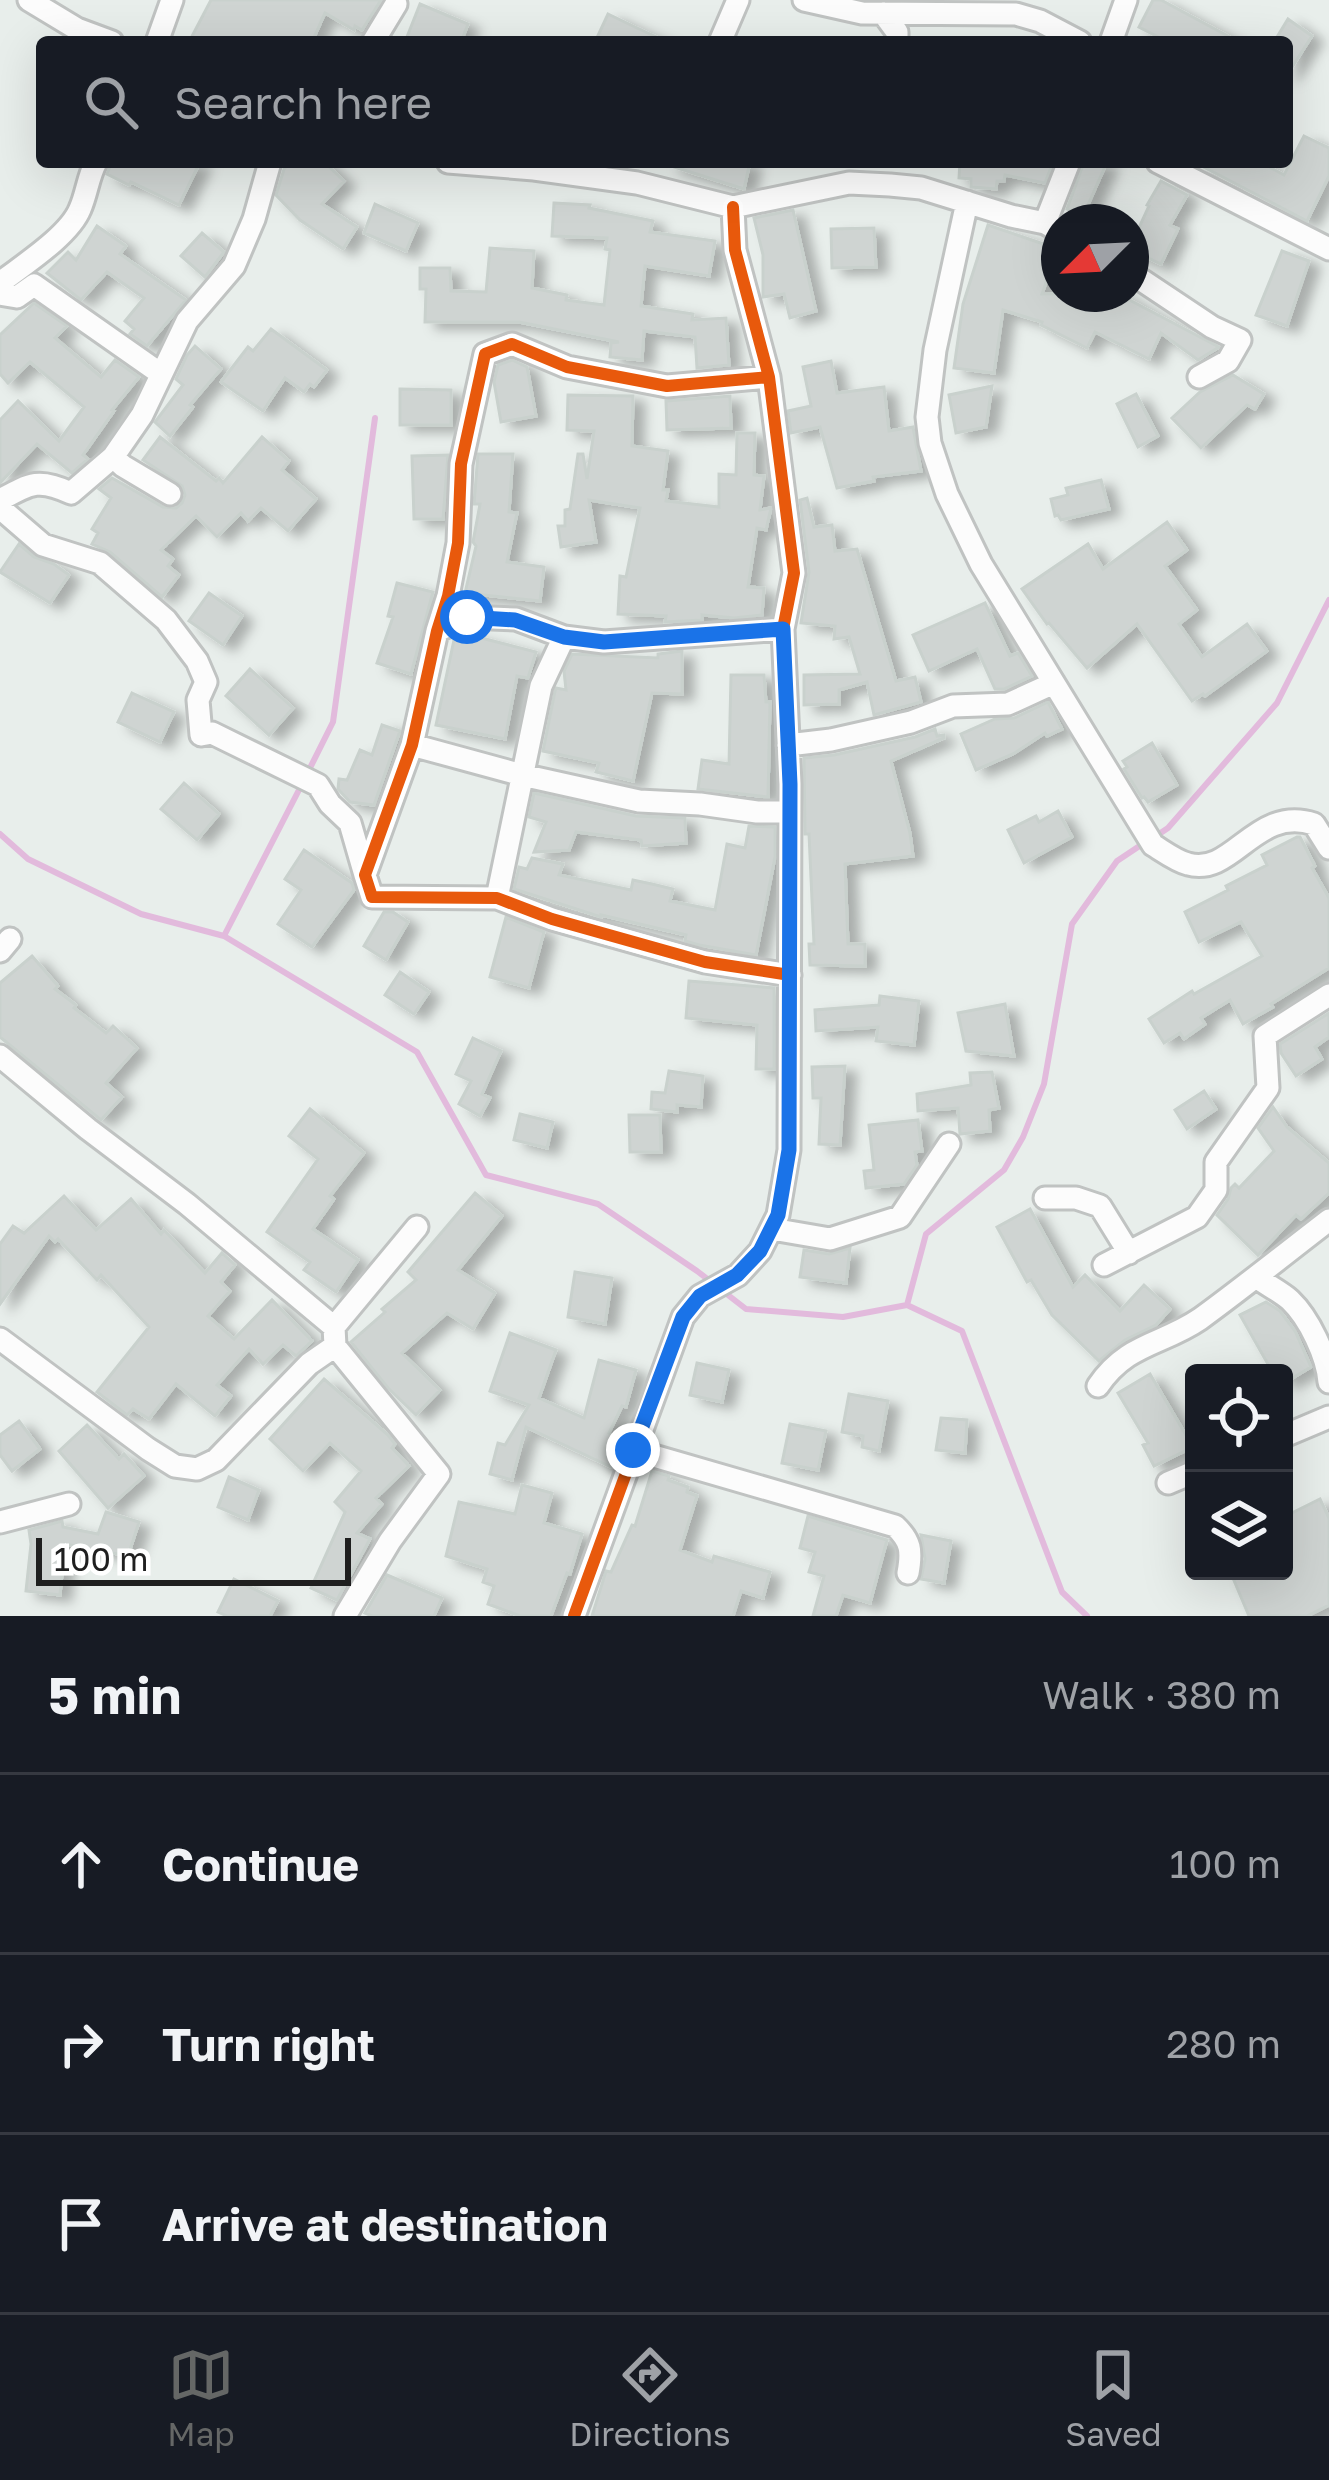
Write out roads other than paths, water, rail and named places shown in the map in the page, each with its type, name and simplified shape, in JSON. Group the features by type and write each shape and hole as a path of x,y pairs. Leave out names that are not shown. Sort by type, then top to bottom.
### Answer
{"street":[{"path":"29,0 96,36"},
{"path":"159,36 172,0"},
{"path":"723,36 738,0"},
{"path":"804,0 862,13 935,7 1016,14 1069,36"},
{"path":"1113,36 1126,0"},
{"path":"377,36 396,4"},
{"path":"884,13 897,36"},
{"path":"0,283 70,225 80,210 93,168"},
{"path":"268,168 234,266 187,321 142,415 113,457 71,493 45,481 21,488 0,504 43,545 100,563 166,620 197,661 206,682 198,700 201,735 212,734 318,785 350,824 372,897 497,898 552,919 705,962 790,975"},
{"path":"522,168 637,183 733,207 891,173 921,188 1041,224"},
{"path":"1058,204 1067,168"},
{"path":"1170,168 1329,249"},
{"path":"968,202 935,350 927,417 930,443 947,494 981,563 1150,840 1188,864 1204,865 1288,819 1314,824 1329,848"},
{"path":"574,1616 683,1317 700,1296 737,1275 760,1251 778,1215 789,1150 790,812 783,629 794,573 769,377 735,250 733,207"},
{"path":"0,294 17,297 34,285 161,374"},
{"path":"1149,285 1240,340 1228,362 1199,377"},
{"path":"365,875 412,745 448,596 458,543 461,464 484,354 512,344 567,367 667,386 769,377"},
{"path":"113,457 170,494"},
{"path":"448,596 467,617"},
{"path":"436,631 467,617 515,620 564,637 604,642 783,629"},
{"path":"497,898 541,686 564,637"},
{"path":"788,745 911,722 953,706 1008,704 1054,683"},
{"path":"412,745 639,801 790,812"},
{"path":"1104,1265 1198,1217 1216,1190 1216,1162 1268,1088 1265,1036 1329,995"},
{"path":"0,1056 187,1204 335,1336 439,1474 390,1540 345,1616"},
{"path":"772,1229 830,1240 901,1217 949,1144"},
{"path":"1046,1198 1076,1198 1100,1206 1130,1252"},
{"path":"1098,1386 1130,1353 1195,1322 1329,1220"},
{"path":"0,1339 148,1449 175,1466 197,1469 216,1460 335,1336 416,1227"},
{"path":"1256,1277 1288,1298 1310,1328 1328,1365 1329,1382"},
{"path":"1293,1432 1329,1417"},
{"path":"633,1450 895,1526 907,1537 912,1552 908,1573"},
{"path":"1168,1483 1185,1476"},
{"path":"0,1522 69,1504"}],"waterway":[{"path":"308,772 333,722 375,418"},
{"path":"1156,836 1277,703 1329,600"},
{"path":"224,936 302,784"},
{"path":"0,834 28,859 141,914 224,936 417,1052 486,1175 598,1204 746,1309 843,1317 907,1305 962,1331 1062,1592 1087,1616"},
{"path":"907,1305 926,1234 1004,1170 1023,1137 1044,1084 1072,924 1117,861 1144,843"}]}
